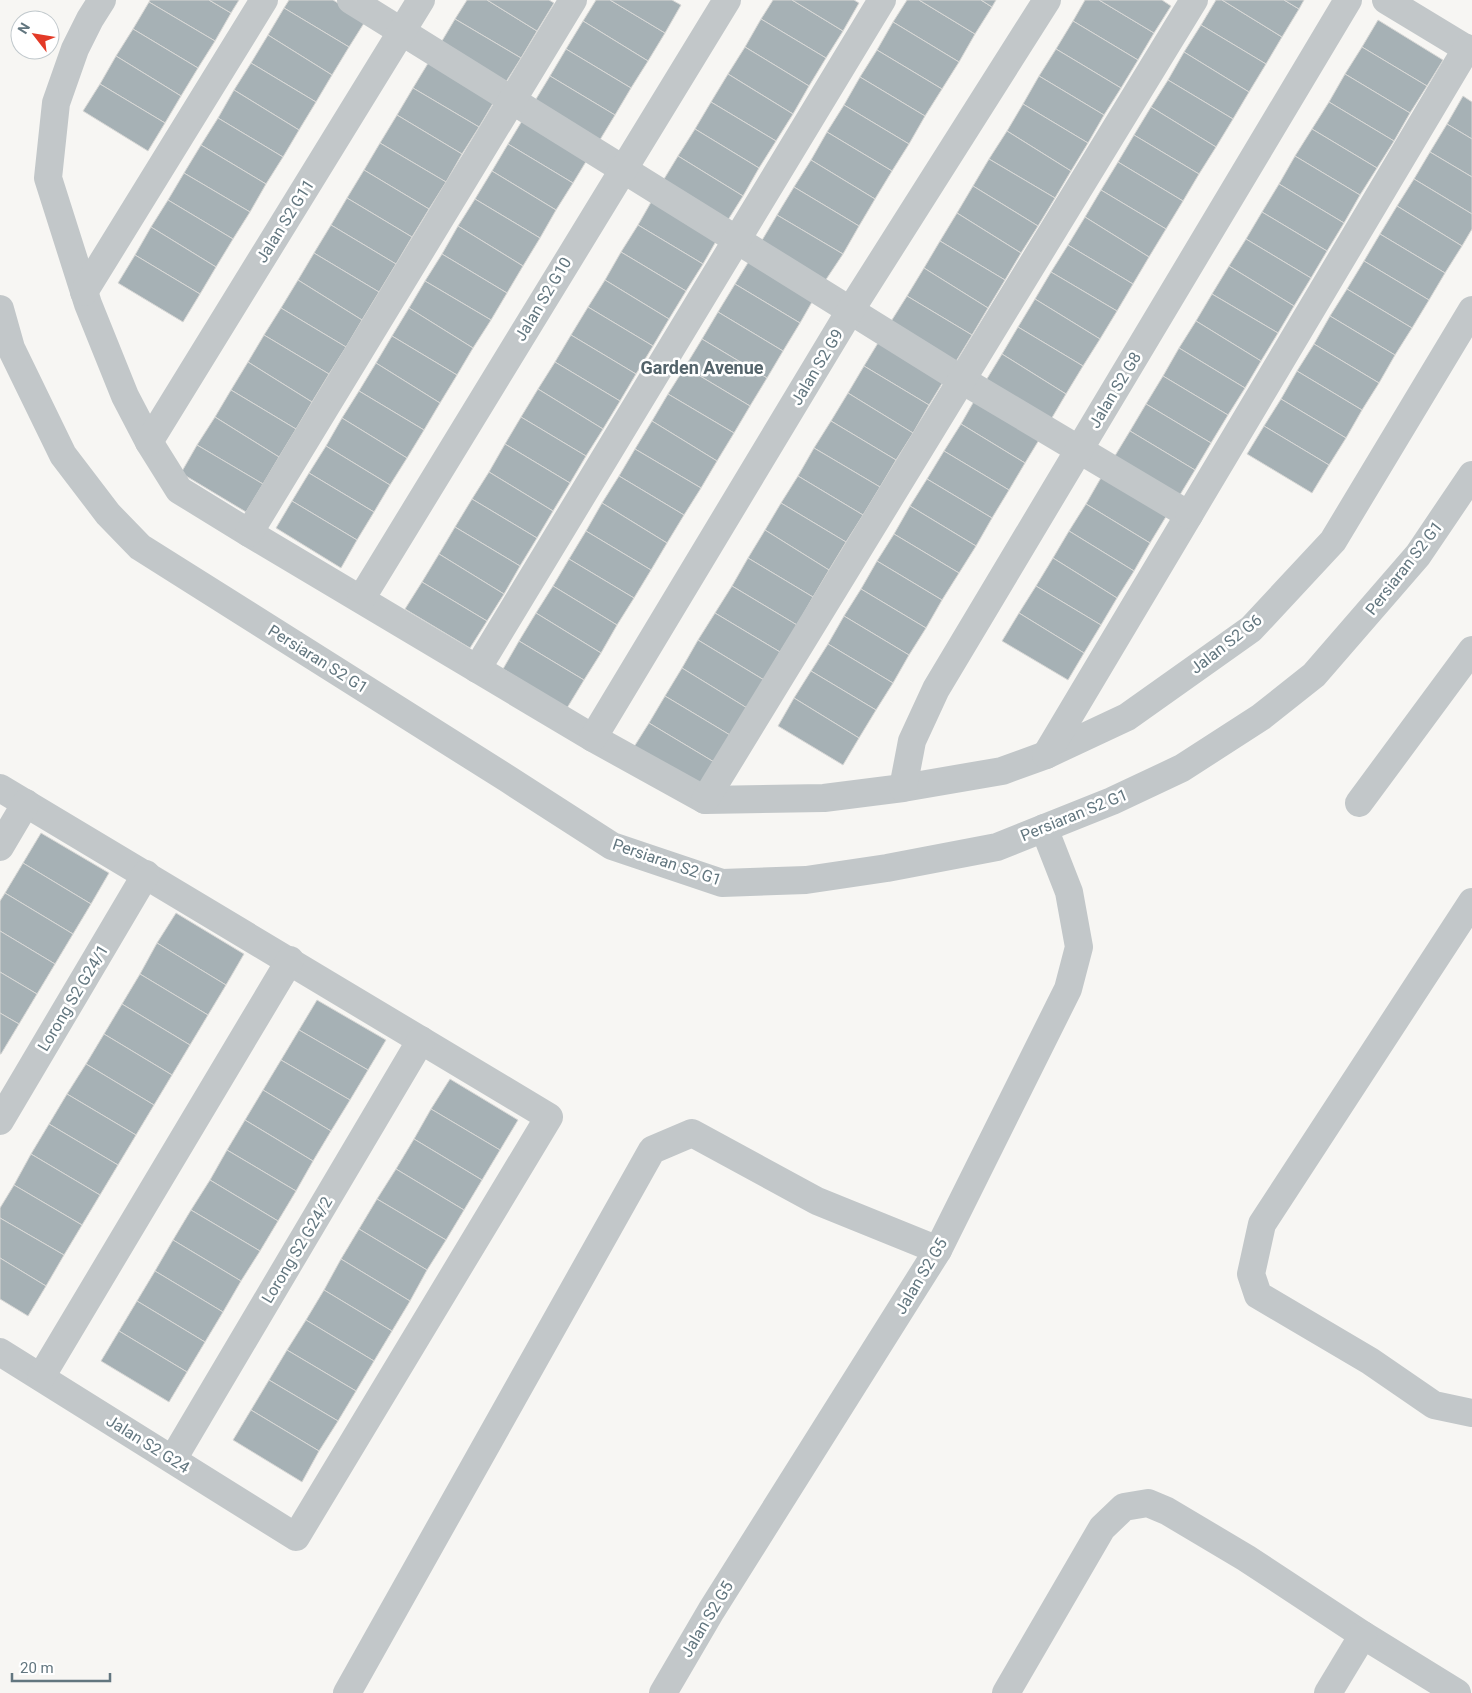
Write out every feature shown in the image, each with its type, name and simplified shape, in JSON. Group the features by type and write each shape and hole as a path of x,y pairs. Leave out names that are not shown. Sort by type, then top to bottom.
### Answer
{"street":[{"path":"102,0 90,18 75,49 56,103 48,178 84,292 125,396 149,442 179,490 593,738 705,800 1194,0"},
{"path":"84,292 264,0"},
{"path":"351,0 962,380 1189,514"},
{"name":"Jalan S2 G11","path":"149,442 421,0"},
{"path":"249,533 573,0"},
{"name":"Jalan S2 G10","path":"361,599 727,0"},
{"path":"477,669 882,0"},
{"name":"Jalan S2 G9","path":"593,738 850,311 1047,0"},
{"name":"Jalan S2 G8","path":"903,788 912,741 936,689 1348,0"},
{"path":"1046,755 1469,50 1386,0"},
{"name":"Persiaran S2 G1","path":"0,309 12,348 63,455 108,514 140,547 612,846 722,883 806,880 887,868 997,847 1112,801 1182,768 1261,717 1314,675 1418,555 1471,478"},
{"name":"Jalan S2 G6","path":"705,800 824,798 903,788 1002,771 1046,755 1127,717 1251,629 1332,541 1472,310"},
{"path":"1359,802 1472,650"},
{"path":"0,788 422,1040"},
{"path":"0,847 26,803"},
{"name":"Jalan S2 G5","path":"663,1693 711,1611 938,1250 1068,989 1079,947 1068,892 1044,828"},
{"name":"Lorong S2 G24/1","path":"0,1121 146,874"},
{"path":"1472,902 1262,1224 1251,1274 1258,1295 1370,1361 1434,1405 1472,1413"},
{"path":"42,1378 290,960"},
{"name":"Lorong S2 G24/2","path":"173,1460 422,1040"},
{"name":"Jalan S2 G24","path":"0,1352 296,1537 549,1116 422,1040"},
{"path":"347,1693 652,1150 692,1133 818,1201 938,1250"},
{"path":"1006,1693 1102,1528 1124,1507 1148,1503 1167,1511 1246,1558 1363,1635 1457,1693"},
{"path":"1328,1693 1363,1635"}],"building":[{"path":"150,0 209,0 231,13 215,41 149,2"},
{"path":"209,0 239,0 231,13"},
{"path":"289,0 333,0 366,20 349,47 284,8"},
{"path":"467,0 487,0 537,31 521,58 455,19"},
{"path":"487,0 549,0 554,3 537,31"},
{"path":"596,0 610,0 665,33 648,61 583,21"},
{"path":"610,0 672,0 681,5 665,33"},
{"path":"773,0 792,0 843,31 826,58 761,19"},
{"path":"792,0 854,0 859,3 843,31"},
{"path":"907,0 919,0 975,34 959,62 893,22"},
{"path":"919,0 981,0 992,7 975,34"},
{"path":"981,0 996,0 992,7"},
{"path":"1085,0 1099,0 1154,33 1138,60 1073,21"},
{"path":"1099,0 1162,0 1171,6 1154,33"},
{"path":"1216,0 1222,0 1282,37 1266,64 1201,25"},
{"path":"1222,0 1284,0 1299,9 1282,37"},
{"path":"1284,0 1304,0 1299,9"},
{"path":"149,2 215,41 198,68 133,29"},
{"path":"284,8 349,47 332,75 268,35"},
{"path":"455,19 521,58 504,85 439,46"},
{"path":"761,19 826,58 809,86 745,47"},
{"path":"1378,20 1443,60 1427,86 1362,47"},
{"path":"583,21 648,61 631,88 566,49"},
{"path":"1073,21 1138,60 1121,88 1056,49"},
{"path":"893,22 959,62 942,89 877,50"},
{"path":"1201,25 1266,64 1249,92 1184,52"},
{"path":"133,29 198,68 181,96 116,56"},
{"path":"268,35 332,75 316,102 251,63"},
{"path":"745,47 809,86 793,114 728,74"},
{"path":"1362,47 1427,86 1410,113 1345,74"},
{"path":"566,49 631,88 615,115 550,76"},
{"path":"1056,49 1121,88 1104,115 1039,76"},
{"path":"877,50 942,89 925,116 860,77"},
{"path":"1184,52 1249,92 1233,119 1168,80"},
{"path":"116,56 181,96 165,123 100,84"},
{"path":"430,60 495,100 479,127 413,88"},
{"path":"251,63 316,102 299,130 234,90"},
{"path":"728,74 793,114 776,141 711,102"},
{"path":"1345,74 1410,113 1394,141 1329,102"},
{"path":"550,76 615,115 598,143 533,104"},
{"path":"1039,76 1104,115 1088,143 1023,104"},
{"path":"860,77 925,116 909,144 844,105"},
{"path":"1168,80 1233,119 1216,147 1151,107"},
{"path":"100,84 165,123 148,151 83,111"},
{"path":"413,88 479,127 462,154 397,115"},
{"path":"234,90 299,130 283,157 218,118"},
{"path":"1463,96 1472,102 1472,139 1447,124"},
{"path":"711,102 776,141 759,168 695,129"},
{"path":"1329,102 1394,141 1377,168 1312,129"},
{"path":"1023,104 1088,143 1071,171 1007,131"},
{"path":"844,105 909,144 892,171 827,132"},
{"path":"1151,107 1216,147 1199,174 1134,135"},
{"path":"397,115 462,154 446,182 380,143"},
{"path":"525,116 590,155 573,183 508,144"},
{"path":"218,118 283,157 266,184 201,145"},
{"path":"1447,124 1472,139 1472,177 1430,152"},
{"path":"695,129 759,168 743,196 678,156"},
{"path":"1312,129 1377,168 1360,195 1295,156"},
{"path":"1007,131 1071,171 1055,198 989,159"},
{"path":"827,132 892,171 875,199 811,160"},
{"path":"1134,135 1199,174 1183,201 1118,162"},
{"path":"380,143 446,182 429,209 364,170"},
{"path":"508,144 573,183 556,210 492,171"},
{"path":"201,145 266,184 250,212 184,173"},
{"path":"1430,152 1472,177 1472,214 1414,179"},
{"path":"678,156 743,196 726,223 661,184"},
{"path":"1295,156 1360,195 1344,223 1279,184"},
{"path":"989,159 1055,198 1038,226 973,186"},
{"path":"811,160 875,199 859,226 794,187"},
{"path":"1118,162 1183,201 1166,229 1101,190"},
{"path":"364,170 429,209 412,237 347,198"},
{"path":"492,171 556,210 540,238 475,199"},
{"path":"184,173 250,212 233,239 168,200"},
{"path":"1414,179 1472,214 1472,229 1462,246 1397,206"},
{"path":"1279,184 1344,223 1327,251 1262,212"},
{"path":"973,186 1038,226 1021,253 957,213"},
{"path":"794,187 859,226 843,254 777,215"},
{"path":"1101,190 1166,229 1149,257 1085,217"},
{"path":"654,197 719,236 703,264 638,225"},
{"path":"347,198 412,237 396,264 331,225"},
{"path":"475,199 540,238 523,266 458,226"},
{"path":"168,200 233,239 216,267 151,227"},
{"path":"1397,206 1462,246 1445,273 1380,234"},
{"path":"1262,212 1327,251 1311,278 1246,239"},
{"path":"957,213 1021,253 1005,280 940,241"},
{"path":"777,215 843,254 825,281 761,242"},
{"path":"1085,217 1149,257 1133,284 1068,245"},
{"path":"331,225 396,264 379,292 314,253"},
{"path":"638,225 703,264 686,291 621,252"},
{"path":"458,226 523,266 507,293 442,254"},
{"path":"151,227 216,267 200,294 135,255"},
{"path":"1380,234 1445,273 1429,300 1364,261"},
{"path":"1246,239 1311,278 1294,306 1229,266"},
{"path":"940,241 1005,280 988,308 924,268"},
{"path":"1068,245 1133,284 1117,311 1051,272"},
{"path":"621,252 686,291 669,319 605,280"},
{"path":"314,253 379,292 362,320 298,280"},
{"path":"442,254 507,293 491,320 425,281"},
{"path":"135,255 200,294 183,322 118,283"},
{"path":"752,256 816,295 800,323 735,284"},
{"path":"1364,261 1429,300 1412,328 1347,289"},
{"path":"1229,266 1294,306 1278,333 1212,294"},
{"path":"924,268 988,308 972,335 907,296"},
{"path":"1051,272 1117,311 1100,339 1035,299"},
{"path":"298,280 362,320 346,347 281,308"},
{"path":"605,280 669,319 653,346 588,307"},
{"path":"425,281 491,320 473,348 409,308"},
{"path":"735,284 800,323 783,351 718,312"},
{"path":"1347,289 1412,328 1395,355 1330,316"},
{"path":"1212,294 1278,333 1261,361 1196,321"},
{"path":"907,296 972,335 955,363 890,323"},
{"path":"1035,299 1100,339 1083,366 1018,327"},
{"path":"588,307 653,346 636,374 571,335"},
{"path":"281,308 346,347 329,374 264,335"},
{"path":"409,308 473,348 457,375 392,336"},
{"path":"718,312 783,351 767,378 702,339"},
{"path":"1330,316 1395,355 1379,383 1314,344"},
{"path":"1196,321 1261,361 1245,388 1179,348"},
{"path":"1018,327 1083,366 1066,394 1002,354"},
{"path":"264,335 329,374 312,402 248,362"},
{"path":"571,335 636,374 620,401 555,362"},
{"path":"392,336 457,375 440,403 376,363"},
{"path":"881,338 946,377 929,405 864,366"},
{"path":"702,339 767,378 750,406 685,367"},
{"path":"1314,344 1379,383 1362,410 1297,371"},
{"path":"1179,348 1245,388 1228,415 1163,376"},
{"path":"1002,354 1066,394 1050,421 985,382"},
{"path":"248,362 312,402 296,429 231,390"},
{"path":"555,362 620,401 603,429 538,389"},
{"path":"376,363 440,403 424,430 359,391"},
{"path":"864,366 929,405 913,433 848,393"},
{"path":"685,367 750,406 734,433 668,394"},
{"path":"1297,371 1362,410 1346,438 1281,399"},
{"path":"1163,376 1228,415 1211,443 1146,404"},
{"path":"538,389 603,429 586,456 521,417"},
{"path":"231,390 296,429 279,457 215,417"},
{"path":"359,391 424,430 407,458 342,418"},
{"path":"848,393 913,433 896,460 831,421"},
{"path":"668,394 734,433 717,461 652,421"},
{"path":"977,396 1042,435 1025,463 961,424"},
{"path":"1281,399 1346,438 1329,465 1264,426"},
{"path":"1146,404 1211,443 1195,470 1130,431"},
{"path":"215,417 279,457 263,484 197,445"},
{"path":"521,417 586,456 570,483 505,444"},
{"path":"342,418 407,458 390,485 326,446"},
{"path":"652,421 717,461 701,488 635,449"},
{"path":"831,421 896,460 880,487 814,448"},
{"path":"961,424 1025,463 1009,490 944,451"},
{"path":"1264,426 1329,465 1312,493 1247,454"},
{"path":"1130,431 1195,470 1178,498 1113,459"},
{"path":"505,444 570,483 553,511 489,472"},
{"path":"197,445 263,484 246,512 181,473"},
{"path":"326,446 390,485 374,512 309,473"},
{"path":"814,448 880,487 863,515 798,476"},
{"path":"635,449 701,488 684,515 619,476"},
{"path":"944,451 1009,490 992,518 927,479"},
{"path":"489,472 553,511 537,538 472,499"},
{"path":"309,473 374,512 357,540 292,501"},
{"path":"619,476 684,515 667,543 602,503"},
{"path":"798,476 863,515 846,542 781,503"},
{"path":"1102,476 1167,515 1150,543 1086,504"},
{"path":"927,479 992,518 976,546 910,506"},
{"path":"472,499 537,538 520,566 455,527"},
{"path":"292,501 357,540 341,568 276,528"},
{"path":"602,503 667,543 651,570 586,531"},
{"path":"781,503 846,542 829,570 765,530"},
{"path":"1086,504 1150,543 1134,571 1069,531"},
{"path":"910,506 976,546 959,573 894,534"},
{"path":"455,527 520,566 504,594 439,554"},
{"path":"765,530 829,570 813,597 748,558"},
{"path":"586,531 651,570 634,598 569,559"},
{"path":"1069,531 1134,571 1117,598 1053,558"},
{"path":"894,534 959,573 942,600 877,561"},
{"path":"439,554 504,594 487,621 422,582"},
{"path":"748,558 813,597 797,625 732,586"},
{"path":"1053,558 1117,598 1101,625 1036,586"},
{"path":"569,559 634,598 617,625 553,586"},
{"path":"877,561 942,600 926,628 861,589"},
{"path":"422,582 487,621 470,648 405,609"},
{"path":"553,586 617,625 601,653 536,613"},
{"path":"732,586 797,625 780,652 715,613"},
{"path":"1036,586 1101,625 1084,653 1019,613"},
{"path":"861,589 926,628 909,655 844,616"},
{"path":"536,613 601,653 584,680 519,641"},
{"path":"715,613 780,652 764,680 698,640"},
{"path":"1019,613 1084,653 1068,680 1002,641"},
{"path":"844,616 909,655 893,683 828,644"},
{"path":"698,640 764,680 747,708 682,668"},
{"path":"519,641 584,680 567,708 503,669"},
{"path":"828,644 893,683 876,710 811,671"},
{"path":"682,668 747,708 730,735 665,696"},
{"path":"811,671 876,710 859,738 794,698"},
{"path":"665,696 730,735 714,762 649,723"},
{"path":"794,698 859,738 843,765 778,726"},
{"path":"649,723 714,762 697,790 632,750"},
{"path":"41,833 109,873 91,904 23,863"},
{"path":"23,863 91,904 73,934 5,893"},
{"path":"5,893 73,934 55,964 0,931 0,901"},
{"path":"176,913 244,954 226,985 157,943"},
{"path":"0,931 55,964 37,994 0,972"},
{"path":"157,943 226,985 208,1015 140,974"},
{"path":"0,972 37,994 19,1024 0,1013"},
{"path":"140,974 208,1015 190,1045 122,1004"},
{"path":"317,1000 386,1040 368,1070 299,1030"},
{"path":"122,1004 190,1045 172,1075 104,1034"},
{"path":"0,1013 19,1024 1,1054 0,1054"},
{"path":"299,1030 368,1070 350,1100 281,1060"},
{"path":"104,1034 172,1075 154,1105 86,1064"},
{"path":"281,1060 350,1100 331,1131 263,1090"},
{"path":"86,1064 154,1105 136,1135 67,1094"},
{"path":"450,1079 518,1120 500,1150 431,1109"},
{"path":"263,1090 331,1131 313,1161 245,1120"},
{"path":"67,1094 136,1135 118,1165 49,1124"},
{"path":"431,1109 500,1150 482,1180 414,1139"},
{"path":"245,1120 313,1161 296,1191 227,1150"},
{"path":"49,1124 118,1165 100,1195 31,1154"},
{"path":"414,1139 482,1180 464,1210 396,1169"},
{"path":"227,1150 296,1191 278,1221 210,1180"},
{"path":"31,1154 100,1195 82,1225 14,1185"},
{"path":"396,1169 464,1210 446,1240 377,1199"},
{"path":"210,1180 278,1221 260,1251 191,1210"},
{"path":"14,1185 82,1225 64,1255 0,1218 0,1208"},
{"path":"377,1199 446,1240 427,1270 359,1229"},
{"path":"191,1210 260,1251 241,1281 173,1240"},
{"path":"0,1218 64,1255 46,1286 0,1258"},
{"path":"359,1229 427,1270 410,1301 341,1259"},
{"path":"173,1240 241,1281 223,1312 155,1271"},
{"path":"0,1258 46,1286 28,1316 0,1299"},
{"path":"341,1259 410,1301 392,1331 324,1290"},
{"path":"155,1271 223,1312 205,1342 137,1301"},
{"path":"324,1290 392,1331 374,1361 306,1320"},
{"path":"137,1301 205,1342 187,1372 119,1331"},
{"path":"306,1320 374,1361 356,1391 287,1350"},
{"path":"119,1331 187,1372 169,1402 101,1361"},
{"path":"287,1350 356,1391 338,1421 269,1380"},
{"path":"269,1380 338,1421 319,1451 251,1410"},
{"path":"251,1410 319,1451 302,1482 233,1440"}],"district":[{"name":"Garden Avenue","path":"702,367"}]}
